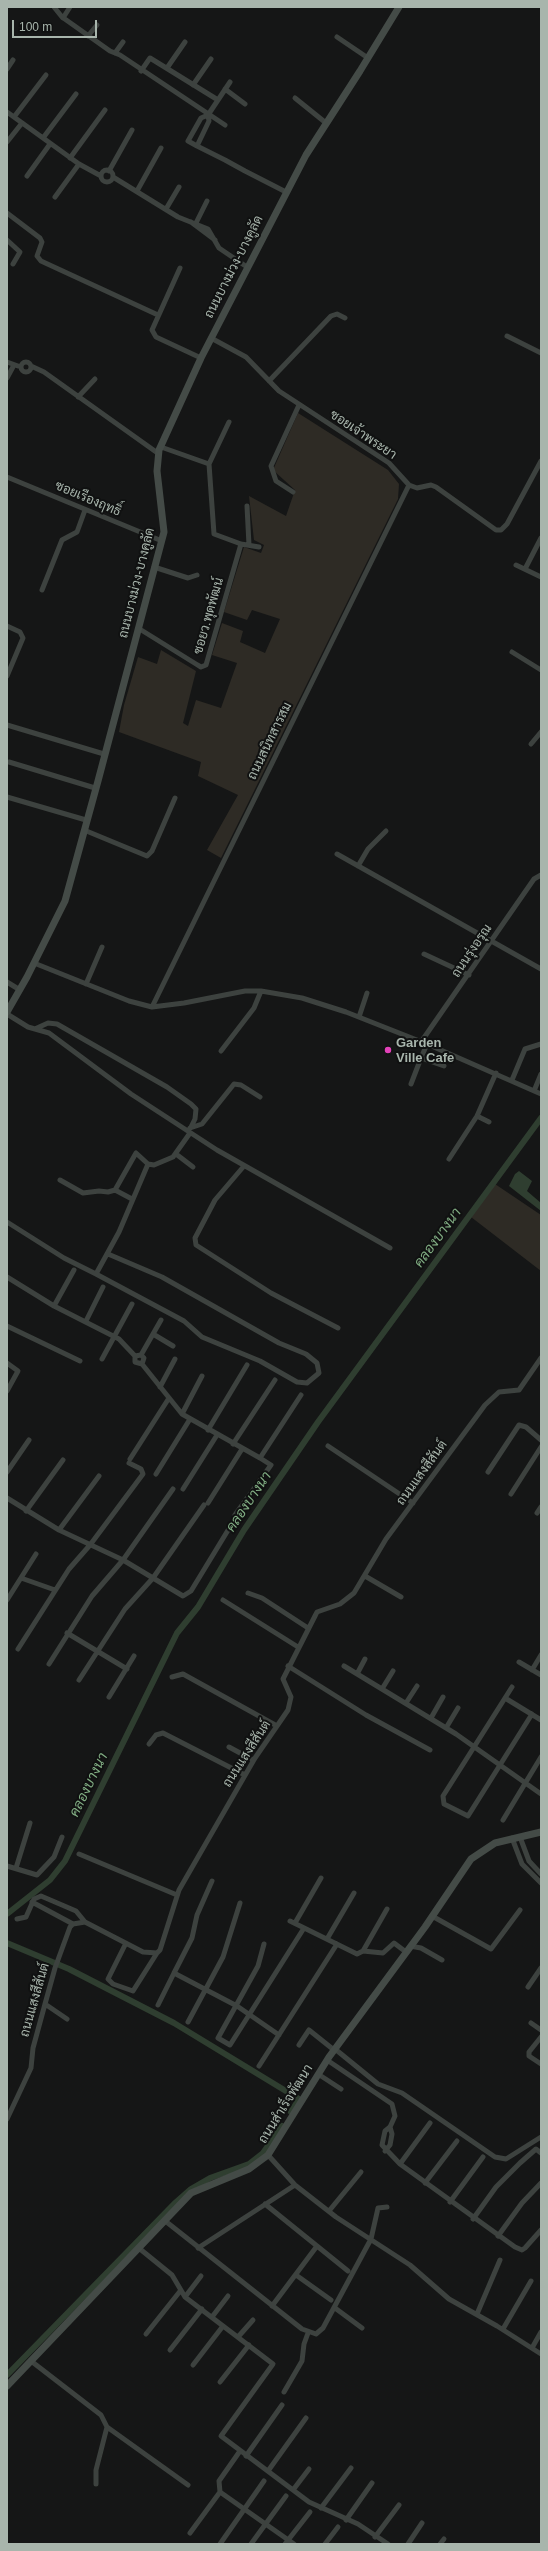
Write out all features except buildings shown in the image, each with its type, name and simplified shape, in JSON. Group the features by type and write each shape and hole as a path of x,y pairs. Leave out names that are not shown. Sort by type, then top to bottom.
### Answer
{"street":[{"path":"54,7 63,18 88,36 225,125"},
{"path":"63,18 70,7"},
{"name":"ถนนบางม่วง-บางคูลัด","path":"7,1013 65,901 164,532 157,470 160,450 201,358 246,266 286,192 326,123 399,7"},
{"path":"88,36 97,25"},
{"path":"337,37 368,58"},
{"path":"115,53 123,42"},
{"path":"167,68 185,42"},
{"path":"141,71 150,58 218,100"},
{"path":"193,85 211,59"},
{"path":"7,69 13,60"},
{"path":"14,117 46,75"},
{"path":"230,82 208,114 201,118 188,141 286,192"},
{"path":"225,89 245,104"},
{"path":"42,138 76,94"},
{"path":"295,98 326,123"},
{"path":"70,158 105,110"},
{"path":"7,112 70,158 101,176 106,182 113,177"},
{"path":"197,146 209,121 208,114"},
{"path":"7,142 22,123"},
{"path":"109,171 132,130"},
{"path":"26,176 50,144"},
{"path":"137,191 160,148"},
{"path":"55,197 79,164"},
{"path":"101,176 104,171 109,171"},
{"path":"109,171 113,177 166,209 208,229 223,251 246,266"},
{"path":"166,209 179,187"},
{"path":"194,223 206,201"},
{"path":"7,213 40,238 42,242 37,256 41,261 158,315"},
{"path":"7,240 20,252 13,264"},
{"path":"180,268 152,330 156,337 201,358"},
{"path":"269,381 331,316 337,314 345,318"},
{"path":"507,336 541,353"},
{"name":"ซอยเจ้าพระยา","path":"211,338 246,357 269,381 299,405 389,463 409,485"},
{"path":"7,362 20,366 22,370 27,372 31,366 160,450 209,464"},
{"path":"7,378 14,365"},
{"path":"78,397 95,379"},
{"path":"293,492 276,481 271,466 299,405"},
{"path":"229,422 209,464 212,530 214,534 241,544 259,547"},
{"path":"409,485 417,488 431,485 436,487 499,530 507,524 541,461"},
{"name":"ซอยเรืองฤทธิ์","path":"7,477 162,541"},
{"name":"ถนนสนิทสารสม","path":"152,1007 409,485"},
{"path":"248,506 249,545"},
{"path":"42,590 62,540 77,532 85,510"},
{"path":"525,569 541,538"},
{"name":"ซอยว.พุดพัฒน์","path":"138,628 196,664 204,667 206,665 241,544"},
{"path":"516,565 541,577"},
{"path":"154,568 188,578 198,575"},
{"path":"7,626 20,632 24,638 7,676"},
{"path":"512,652 541,670"},
{"path":"7,725 104,754"},
{"path":"531,744 541,732"},
{"path":"9,762 95,788"},
{"path":"7,797 86,820"},
{"path":"84,830 147,856 152,850 175,798"},
{"path":"358,866 368,849 386,831"},
{"path":"337,854 541,969"},
{"name":"ถนนรุ่งอรุณ","path":"421,1042 469,975 534,879 541,875"},
{"path":"86,984 102,948"},
{"path":"424,954 469,975"},
{"path":"34,963 129,1001 152,1007 184,1003 245,991 261,990 302,998 359,1017 427,1044 541,1094"},
{"path":"7,982 20,990"},
{"path":"220,1051 254,1008 261,990"},
{"path":"359,1017 367,993"},
{"path":"7,1013 28,1027 37,1028 49,1033 188,1132 244,1166 390,1248"},
{"path":"37,1028 48,1023 57,1024 167,1087 196,1109 195,1119 176,1154 167,1161 154,1166 148,1164 136,1153 115,1190"},
{"path":"411,1084 427,1044"},
{"path":"512,1080 525,1049 541,1044"},
{"path":"421,1058 444,1066"},
{"path":"449,1159 477,1116 496,1073"},
{"path":"534,1091 541,1074"},
{"path":"191,1127 202,1124 234,1084 241,1085 260,1097"},
{"path":"477,1116 489,1122"},
{"path":"176,1154 193,1167"},
{"path":"96,1274 108,1254 148,1164"},
{"path":"244,1166 215,1200 195,1238 196,1246 271,1293 338,1328"},
{"path":"60,1180 83,1193 99,1191 108,1192 115,1190 132,1199"},
{"path":"7,1222 64,1258 184,1321 202,1337 260,1362 297,1382 306,1383 319,1373 317,1363 306,1354 279,1343 162,1277 108,1254"},
{"path":"54,1306 74,1270"},
{"path":"7,1277 54,1306 115,1336 135,1356 135,1362 142,1364 182,1414 271,1465 235,1515"},
{"path":"86,1321 103,1287"},
{"path":"102,1359 132,1304"},
{"path":"141,1355 161,1320"},
{"path":"8,1328 80,1361"},
{"path":"153,1334 173,1346"},
{"path":"135,1356 141,1355"},
{"path":"141,1355 144,1358 142,1364"},
{"name":"ถนนแสงสีสันต์","path":"126,1943 108,1980 113,1984 133,1991 166,1937 177,1895 253,1760 286,1715 292,1702 283,1683 288,1666 317,1612 348,1599 365,1576 386,1539 491,1398 499,1392 519,1390 541,1358"},
{"path":"160,1387 175,1359"},
{"path":"7,1363 18,1371 7,1391"},
{"path":"208,1430 247,1365"},
{"path":"182,1414 202,1376"},
{"path":"233,1444 275,1380"},
{"path":"260,1458 302,1395"},
{"path":"18,1649 69,1569 90,1545 143,1474 141,1469 130,1461 169,1398"},
{"path":"156,1474 190,1419"},
{"path":"488,1472 519,1425 526,1427 541,1440"},
{"path":"183,1490 217,1435"},
{"path":"7,1472 29,1440"},
{"path":"328,1446 413,1503"},
{"path":"511,1494 541,1447"},
{"path":"79,1680 125,1609 153,1578 206,1504 242,1449"},
{"path":"26,1511 63,1460"},
{"path":"59,1530 99,1476"},
{"path":"50,1664 67,1633 92,1596 123,1560 173,1490"},
{"path":"7,1498 59,1530 123,1560 186,1596 233,1522"},
{"path":"537,1513 541,1507"},
{"path":"7,1600 36,1554"},
{"path":"365,1576 401,1597"},
{"path":"21,1578 55,1590"},
{"path":"248,1593 262,1598 308,1628"},
{"path":"223,1600 298,1647"},
{"path":"67,1633 126,1669"},
{"path":"532,1670 541,1655"},
{"path":"109,1697 134,1656"},
{"path":"357,1674 365,1659"},
{"path":"519,1662 541,1675"},
{"path":"288,1666 366,1715 430,1750"},
{"path":"344,1666 431,1718 541,1794"},
{"path":"382,1689 393,1671"},
{"path":"172,1677 183,1674 277,1726"},
{"path":"406,1703 417,1686"},
{"path":"512,1687 443,1796 444,1804 468,1816 532,1714"},
{"path":"431,1718 443,1697"},
{"path":"506,1698 541,1720"},
{"path":"446,1728 458,1708"},
{"path":"149,1744 156,1735 163,1733 245,1775"},
{"path":"229,1747 253,1760"},
{"path":"503,1820 541,1757"},
{"path":"16,1868 30,1822"},
{"name":"ถนนสำเร็จพัฒนา","path":"7,2386 140,2249 164,2220 191,2193 249,2169 268,2155 327,2060 472,1859 482,1850 512,1838 541,1832"},
{"path":"520,1836 529,1861 541,1874"},
{"path":"7,1866 37,1874 54,1857 62,1837"},
{"path":"512,1838 522,1864 541,1883"},
{"path":"79,1854 177,1895"},
{"path":"295,1924 321,1878"},
{"path":"158,2005 192,1938 197,1915 212,1881"},
{"path":"327,1939 354,1893"},
{"path":"17,1919 22,1920 28,1914 32,1902 41,1896 76,1912 85,1922 143,1952 157,1953"},
{"path":"32,1902 73,1924 85,1922"},
{"path":"188,2022 223,1957 240,1903"},
{"path":"363,1951 387,1909"},
{"path":"432,1916 491,1949 520,1910"},
{"path":"290,1921 357,1954 363,1951 383,1953 394,1943 408,1949 421,1948 442,1960"},
{"name":"ถนนแสงสีสันต์","path":"7,2119 31,2068 33,2048 55,1968 66,1937 73,1924"},
{"path":"264,1944 258,1966 218,2038 230,2045 304,1928"},
{"path":"259,2066 337,1944"},
{"path":"528,1987 541,1968"},
{"path":"174,1973 205,1991 237,2006 279,2035"},
{"path":"45,2004 67,2019"},
{"path":"531,2023 541,2030"},
{"path":"299,2045 309,2030 378,2084 402,2093 495,2157 506,2159 541,2137"},
{"path":"541,2037 529,2052 529,2056 541,2064"},
{"path":"327,2060 392,2104 395,2116 390,2127 385,2131 382,2145 385,2151 400,2164 473,2219 522,2250 541,2230"},
{"path":"318,2074 341,2089"},
{"path":"400,2164 430,2124"},
{"path":"385,2151 390,2145 392,2134 390,2127"},
{"path":"425,2183 457,2141"},
{"path":"473,2219 496,2187 520,2163 536,2149 541,2153"},
{"path":"268,2155 295,2185 329,2212 410,2265 449,2299 503,2329 541,2354"},
{"path":"450,2202 483,2158"},
{"path":"329,2212 361,2172"},
{"path":"498,2236 522,2203 541,2183"},
{"path":"198,2248 295,2185"},
{"path":"264,2204 348,2271"},
{"path":"164,2220 308,2333 320,2332 335,2308 371,2239 378,2208 387,2207"},
{"path":"272,2306 318,2246"},
{"path":"140,2249 172,2275 185,2297 273,2364 221,2436 293,2490 321,2508 358,2524 375,2537 388,2544"},
{"path":"477,2314 500,2260"},
{"path":"296,2275 331,2300"},
{"path":"185,2297 201,2276"},
{"path":"503,2329 531,2281"},
{"path":"146,2334 181,2290"},
{"path":"212,2317 228,2296"},
{"path":"335,2308 362,2328"},
{"path":"170,2350 202,2309"},
{"path":"238,2337 253,2320"},
{"path":"193,2365 223,2326"},
{"path":"532,2348 541,2332"},
{"path":"284,2392 302,2361 304,2344 308,2333"},
{"path":"220,2382 249,2345"},
{"path":"32,2361 101,2414 107,2427 188,2485"},
{"path":"246,2456 282,2405"},
{"path":"268,2471 306,2418"},
{"path":"96,2484 96,2470 107,2427"},
{"path":"190,2534 220,2492 219,2481 240,2451"},
{"path":"321,2508 350,2468"},
{"path":"293,2490 309,2469"},
{"path":"220,2544 264,2481"},
{"path":"346,2520 372,2483"},
{"path":"220,2492 244,2508 286,2542 294,2544"},
{"path":"251,2544 286,2496"},
{"path":"375,2537 399,2505"},
{"path":"286,2542 310,2512"},
{"path":"408,2544 422,2523"},
{"path":"325,2544 338,2527"}],"shaded area":[{"path":"298,413 388,470 399,484 398,499 221,858 207,850 238,795 198,776 201,762 119,732 124,705 138,657 157,664 161,650 196,671 183,723 188,726 196,700 221,708 237,663 212,655 222,623 243,631 240,642 265,653 280,619 252,610 247,620 224,612 244,547 261,553 264,545 254,540 249,496 286,516 295,490 273,470"},
{"path":"519,1171 532,1181 527,1191 541,1203 541,1211 509,1186 515,1174"},
{"path":"495,1184 541,1215 541,1271 471,1217"}],"waterway":[{"name":"คลองบางนา","path":"7,1914 50,1880 65,1861 177,1633 198,1607 244,1530 318,1422 541,1118"},
{"path":"7,1943 69,1969 174,2023 299,2099 291,2112"},
{"path":"7,2375 174,2204 191,2189 210,2178 249,2164 263,2153 282,2126"}],"place":[{"name":"Garden Ville Cafe","path":"388,1050"}]}
